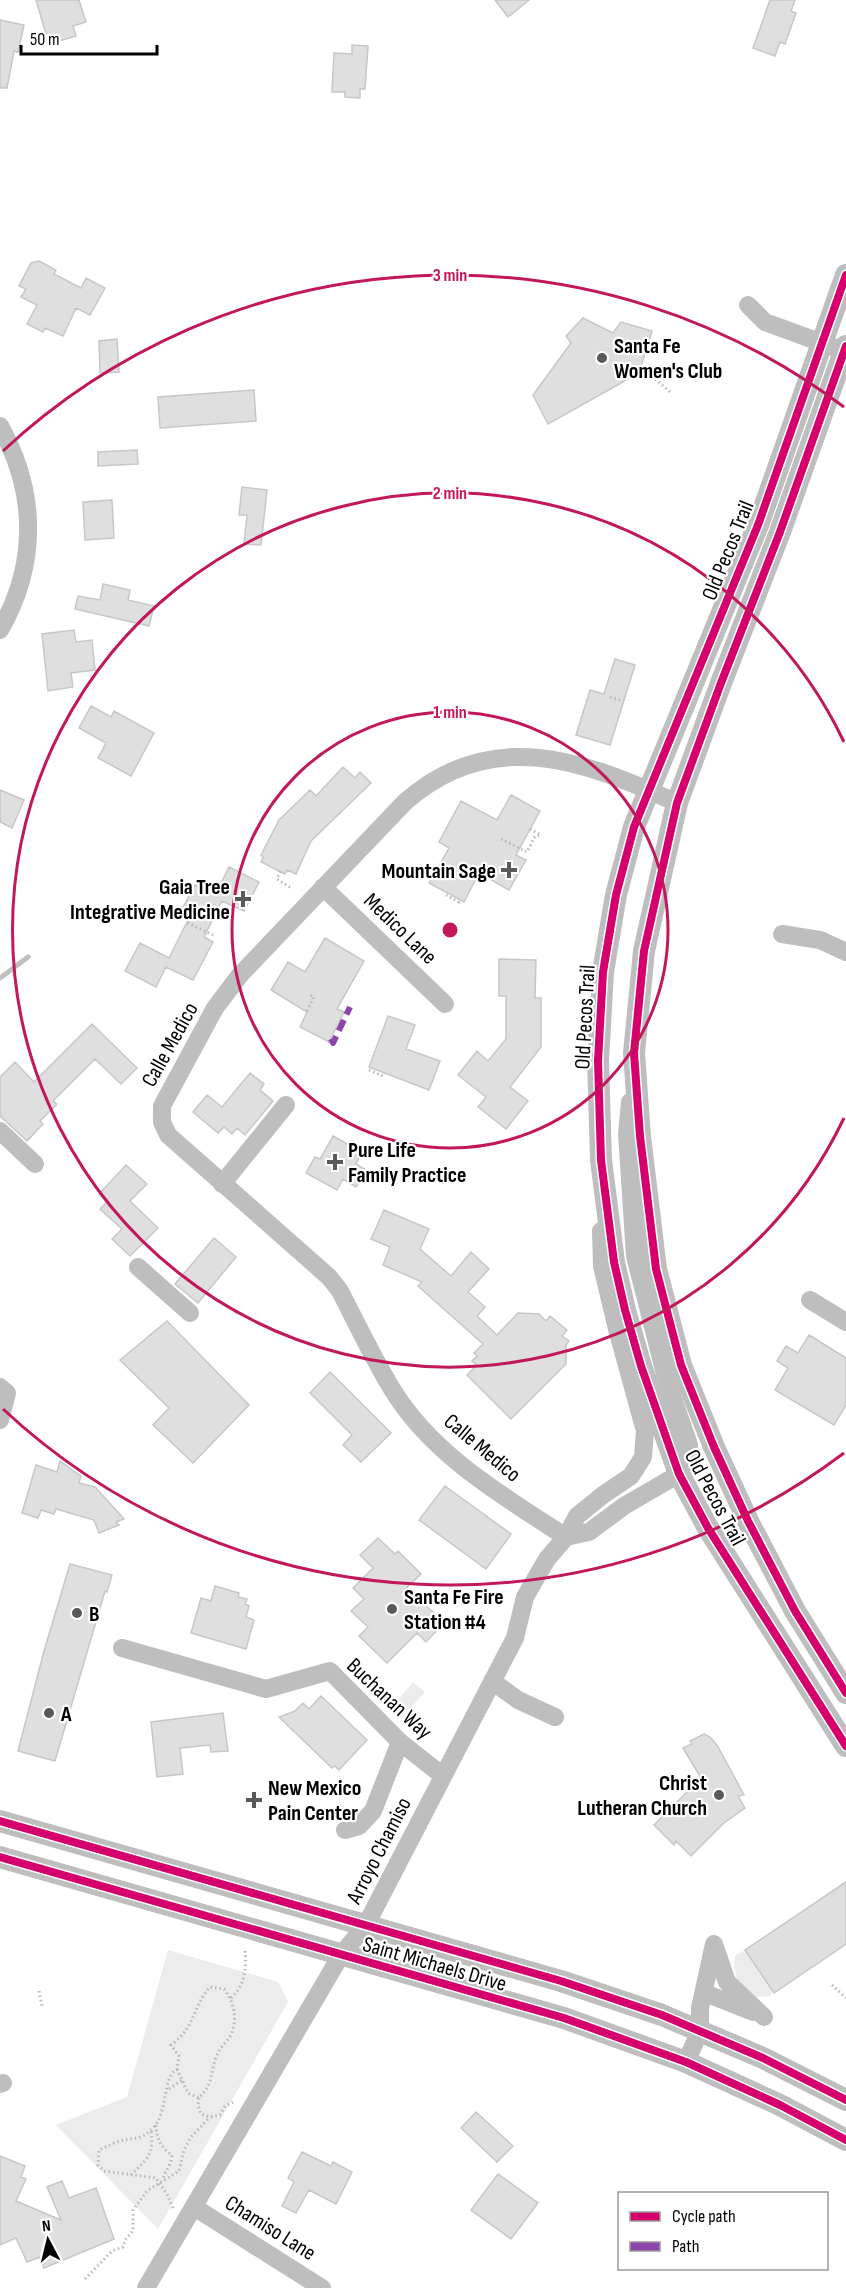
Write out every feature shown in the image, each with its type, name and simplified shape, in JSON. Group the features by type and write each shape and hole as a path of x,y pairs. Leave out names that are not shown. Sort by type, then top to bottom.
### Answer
{"main road":[{"name":"Old Pecos Trail","path":"846,275 758,525 634,827 619,884 603,972 598,1061 601,1160 614,1262 641,1366 679,1474 708,1528 846,1746"},
{"name":"Old Pecos Trail","path":"845,350 780,532 677,803 644,951 634,1053 640,1136 656,1269 681,1365 714,1447 748,1521 795,1611 846,1693"},
{"name":"Saint Michaels Drive","path":"0,1821 561,1981 662,2015 763,2058 846,2100"},
{"name":"Saint Michaels Drive","path":"0,1857 564,2019 686,2062 780,2105 846,2140"}],"street":[{"path":"748,305 765,322 845,350"},
{"path":"0,426 18,461 24,483 29,540 19,588 0,630"},
{"name":"Calle Medico","path":"566,1537 504,1497 439,1446 392,1390 340,1291 329,1277 317,1264 168,1135 162,1122 162,1106 215,1008 240,975 420,789 453,771 483,761 511,756 538,756 589,767 650,790 677,803"},
{"name":"Medico Lane","path":"323,887 446,1004"},
{"path":"782,934 820,940 846,952"},
{"path":"566,1537 589,1532 624,1506 679,1474 690,1461 689,1445 666,1378 635,1256 627,1134 634,1053"},
{"path":"222,1184 286,1105"},
{"path":"0,1131 35,1164"},
{"name":"Arroyo Chamiso","path":"146,2288 341,1955 366,1925 514,1638 525,1597 547,1558 566,1537 577,1516 631,1476 643,1456 646,1443 643,1420 602,1266 601,1160"},
{"path":"138,1268 190,1312"},
{"path":"810,1300 846,1322"},
{"path":"0,1387 8,1393 0,1420"},
{"name":"Buchanan Way","path":"122,1648 266,1689 330,1671 400,1742 443,1776"},
{"path":"492,1681 518,1700 555,1718"},
{"path":"345,1830 359,1826 373,1811 400,1742"},
{"path":"686,2062 700,2031 700,2008 714,1944 727,1982 764,2017 705,1993"},
{"name":"Chamiso Lane","path":"194,2207 322,2288"}],"path":[{"path":"652,376 670,392"},
{"path":"610,697 623,701"},
{"path":"501,839 527,852 535,836 541,835 530,829"},
{"path":"280,871 276,879 291,888"},
{"path":"446,895 459,902 460,900"},
{"path":"188,920 186,922 215,936"},
{"path":"307,1011 314,997 310,995"},
{"path":"369,1070 383,1076 384,1073"},
{"path":"231,1998 240,1990 243,1981 247,1962 245,1951"},
{"path":"832,1986 846,1998"},
{"path":"199,2098 188,2093 177,2069 179,2056 171,2045 184,2036 195,2017 201,1997 210,1987 224,1989 231,1998 235,2016 231,2034 218,2053 210,2086 199,2098 198,2105 201,2114 210,2117 220,2115 225,2106 238,2102"},
{"path":"39,1991 42,2006"},
{"path":"174,2210 156,2178 104,2171 98,2165 99,2150 122,2140 136,2140 152,2130 161,2116 168,2089 167,2080 171,2072 177,2069"},
{"path":"168,2089 182,2080"},
{"path":"85,2279 112,2251 123,2247 132,2231 133,2210 147,2191 179,2171 187,2144 210,2117"},
{"path":"156,2123 161,2148 171,2155 172,2161 163,2181"},
{"path":"131,2175 150,2156 153,2148 152,2130"}],"shaded area":[{"path":"413,1682 425,1692 408,1711 397,1701"},
{"path":"168,1950 278,1982 288,2002 158,2229 56,2125 127,2097"},
{"path":"745,1950 773,1993 770,1996 757,1997 738,1984 734,1968 735,1956"}],"building":[{"path":"36,0 79,0 86,22 73,26 76,36 49,44"},
{"path":"495,0 529,0 508,17"},
{"path":"770,0 795,0 791,11 796,13 785,44 780,42 775,56 753,48"},
{"path":"0,20 24,25 18,52 14,51 7,88 0,88"},
{"path":"352,45 368,46 365,89 360,89 360,98 345,97 345,92 332,92 334,53 352,54"},
{"path":"39,261 56,270 54,274 81,288 86,278 105,288 90,315 76,308 63,336 45,328 43,332 27,324 37,305 21,297 26,289 19,286 31,263"},
{"name":"Santa Fe Women's Club","path":"583,318 613,333 621,322 652,331 639,373 548,424 533,395 571,343 566,336"},
{"path":"117,339 119,372 100,373 99,341"},
{"path":"254,390 256,421 160,428 158,397"},
{"path":"137,450 138,464 98,466 98,452"},
{"path":"242,487 267,490 261,545 244,544 247,515 239,515"},
{"path":"112,500 114,538 85,540 83,502"},
{"path":"103,584 130,590 128,600 154,606 149,626 75,609 78,596 100,600"},
{"path":"74,630 76,642 92,640 95,670 71,673 73,687 48,691 42,634"},
{"path":"615,659 635,665 610,745 576,735 590,690 604,694"},
{"path":"91,706 111,717 114,711 154,733 131,776 98,758 106,743 79,728"},
{"path":"343,767 355,778 360,772 371,783 311,841 296,874 287,870 285,874 261,862 263,857 261,855 279,820 310,790 316,796"},
{"path":"0,790 24,800 12,828 0,822"},
{"path":"511,795 540,811 516,855 526,860 509,890 479,873 464,902 429,883 449,848 439,842 461,801 497,820"},
{"path":"229,867 259,882 244,911 222,901 204,937 213,942 193,980 166,967 156,987 125,971 140,943 169,958 188,920 179,915 195,885 215,895"},
{"path":"325,938 364,961 337,1009 344,1012 329,1042 300,1027 307,1012 271,990 288,962 305,972"},
{"path":"499,959 536,960 535,998 541,998 541,1047 510,1087 528,1101 506,1129 478,1107 486,1097 458,1075 477,1051 488,1061 506,1039 506,996 499,996"},
{"path":"388,1016 415,1025 406,1049 440,1061 429,1090 369,1067"},
{"path":"92,1024 137,1068 121,1084 95,1059 53,1101 57,1104 40,1121 43,1124 27,1141 0,1116 0,1077 15,1062 34,1082"},
{"path":"250,1073 264,1084 260,1090 273,1101 245,1135 237,1128 232,1134 224,1127 218,1133 193,1112 207,1095 222,1107"},
{"name":"Pure Life Family Practice","path":"333,1136 362,1152 356,1164 366,1170 356,1187 343,1179 337,1190 306,1173 315,1157 320,1159"},
{"path":"126,1165 147,1184 130,1201 158,1228 130,1256 112,1239 122,1229 100,1209 107,1202 99,1194"},
{"path":"384,1210 429,1229 420,1249 451,1276 471,1252 489,1269 468,1292 485,1307 477,1316 497,1335 518,1313 539,1314 546,1321 550,1316 567,1330 562,1336 569,1341 566,1345 566,1364 511,1419 467,1375 477,1365 472,1361 477,1356 474,1353 483,1344 418,1286 422,1282 383,1265 390,1247 371,1239"},
{"path":"214,1238 236,1257 198,1303 175,1284"},
{"path":"167,1321 249,1405 193,1463 153,1425 169,1408 120,1360"},
{"path":"809,1335 846,1358 846,1405 834,1425 775,1390 788,1368 777,1361 786,1346 798,1353"},
{"path":"330,1372 391,1433 361,1462 343,1445 352,1435 310,1393"},
{"path":"60,1461 81,1476 79,1483 95,1487 124,1519 116,1522 119,1525 99,1533 94,1520 56,1509 54,1514 41,1510 38,1518 22,1513 36,1465 57,1472"},
{"path":"445,1486 511,1534 486,1569 419,1520"},
{"path":"378,1538 395,1554 398,1551 421,1574 407,1587 444,1623 426,1642 417,1633 387,1663 359,1636 368,1627 351,1611 364,1599 353,1588 373,1568 360,1555"},
{"path":"70,1564 112,1575 107,1592 105,1591 55,1761 18,1751"},
{"path":"215,1586 239,1593 238,1597 247,1599 245,1604 249,1606 246,1617 254,1620 246,1649 191,1633 201,1598 211,1601"},
{"path":"321,1696 367,1740 339,1770 335,1766 332,1768 279,1717 295,1711 303,1703 309,1709"},
{"path":"223,1713 228,1751 211,1752 210,1745 180,1748 183,1774 157,1777 151,1722"},
{"name":"Christ Lutheran Church","path":"704,1734 717,1745 744,1795 738,1796 745,1808 724,1823 691,1856 676,1841 674,1845 654,1825 701,1778 683,1748 692,1744 690,1741"},
{"path":"846,1882 846,1944 774,1993 745,1950"},
{"path":"476,2112 513,2146 497,2162 461,2128"},
{"path":"302,2152 331,2166 333,2162 352,2172 336,2204 309,2190 296,2213 282,2206 294,2182 288,2178"},
{"path":"0,2156 25,2166 21,2177 26,2179 16,2201 61,2220 47,2187 62,2181 69,2198 96,2188 114,2239 44,2268 40,2257 27,2262 16,2238 0,2245"},
{"path":"498,2174 538,2203 511,2239 471,2210"}],"waterway":[{"path":"0,978 28,957"}],"marked path":[{"path":"331,1039 333,1043 350,1007"}],"cycle path":[{"path":"846,275 758,525 634,827 616,895 603,972 598,1061 601,1160 614,1262 641,1366 679,1474 708,1528 846,1746"},
{"path":"846,346 780,532 677,803 644,951 634,1053 640,1136 656,1269 681,1365 714,1447 748,1521 795,1611 846,1693"},
{"path":"0,1821 561,1981 662,2015 763,2058 846,2100"},
{"path":"0,1857 564,2018 686,2062 780,2105 846,2140"}],"place":[{"name":"Santa Fe Women's Club","path":"602,358"},
{"name":"Mountain Sage","path":"509,870"},
{"name":"Gaia Tree Integrative Medicine","path":"243,899"},
{"name":"Pure Life Family Practice","path":"335,1162"},
{"name":"Santa Fe Fire Station #4","path":"392,1609"},
{"name":"B","path":"77,1613"},
{"name":"A","path":"49,1713"},
{"name":"Christ Lutheran Church","path":"719,1795"},
{"name":"New Mexico Pain Center","path":"254,1800"}]}
